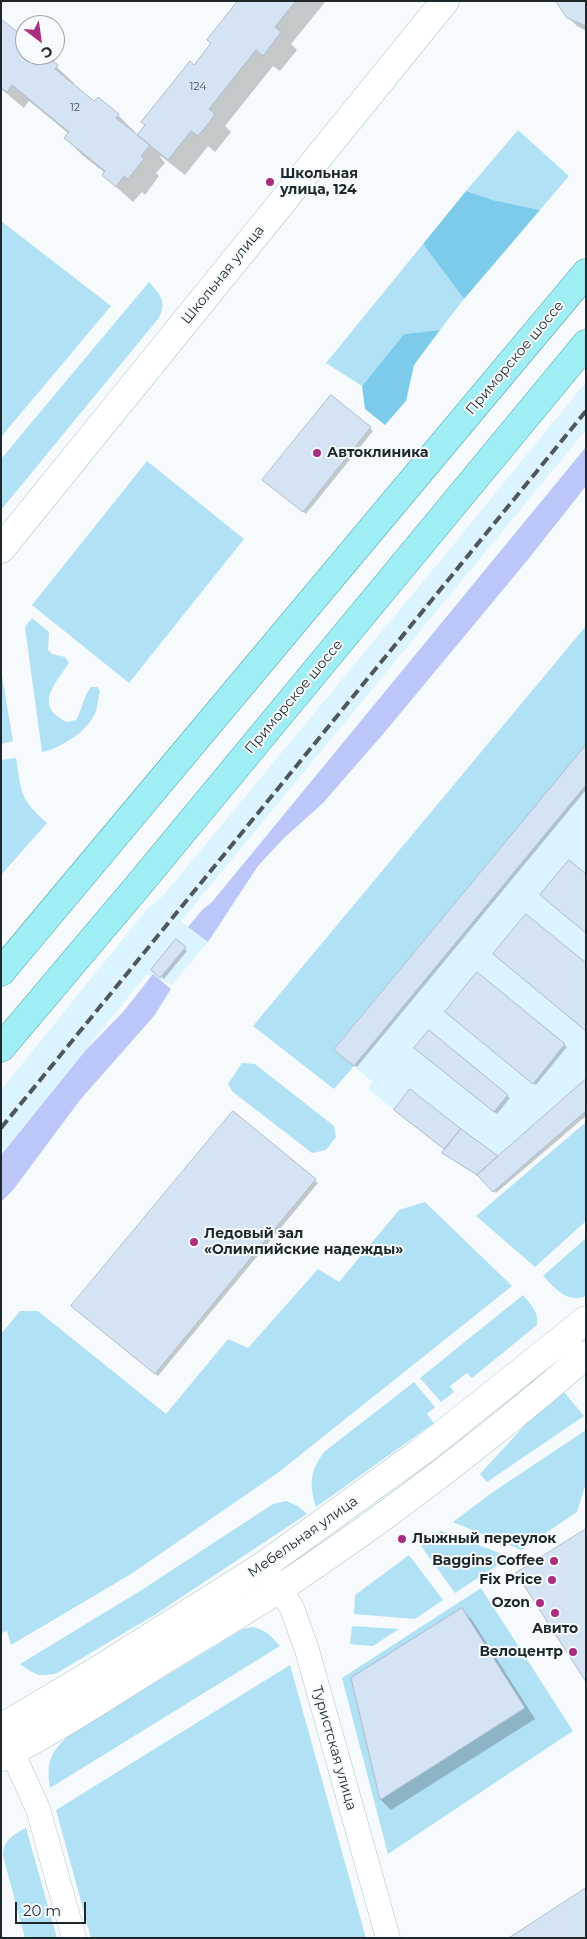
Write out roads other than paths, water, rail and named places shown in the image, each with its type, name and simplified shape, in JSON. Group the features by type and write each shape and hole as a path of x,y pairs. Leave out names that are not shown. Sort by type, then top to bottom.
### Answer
{"main road":[{"name":"Приморское шоссе","path":"1,972 586,273"},
{"name":"Приморское шоссе","path":"1,1048 138,887 586,344"}],"street":[{"name":"Школьная улица","path":"1,550 445,1"},
{"name":"Мебельная улица","path":"4,1741 95,1672 263,1566 422,1451 582,1329"},
{"name":"Мебельная улица","path":"4,1741 279,1589 440,1473 538,1398 586,1356"},
{"name":"Туристская улица","path":"263,1566 292,1608 307,1650 388,1938"},
{"path":"4,1741 38,1809 74,1938"}],"railway":[{"path":"1,1128 586,411"}],"place":[{"name":"Школьная улица, 124","path":"270,182"},
{"name":"Автоклиника","path":"317,453"},
{"name":"Ледовый зал «Олимпийские надежды»","path":"194,1242"},
{"name":"Лыжный переулок","path":"402,1539"},
{"name":"Baggins Coffee","path":"554,1561"},
{"name":"Fix Price","path":"552,1580"},
{"name":"Ozon","path":"540,1603"},
{"name":"Авито","path":"555,1613"},
{"name":"Велоцентр","path":"573,1652"}]}
